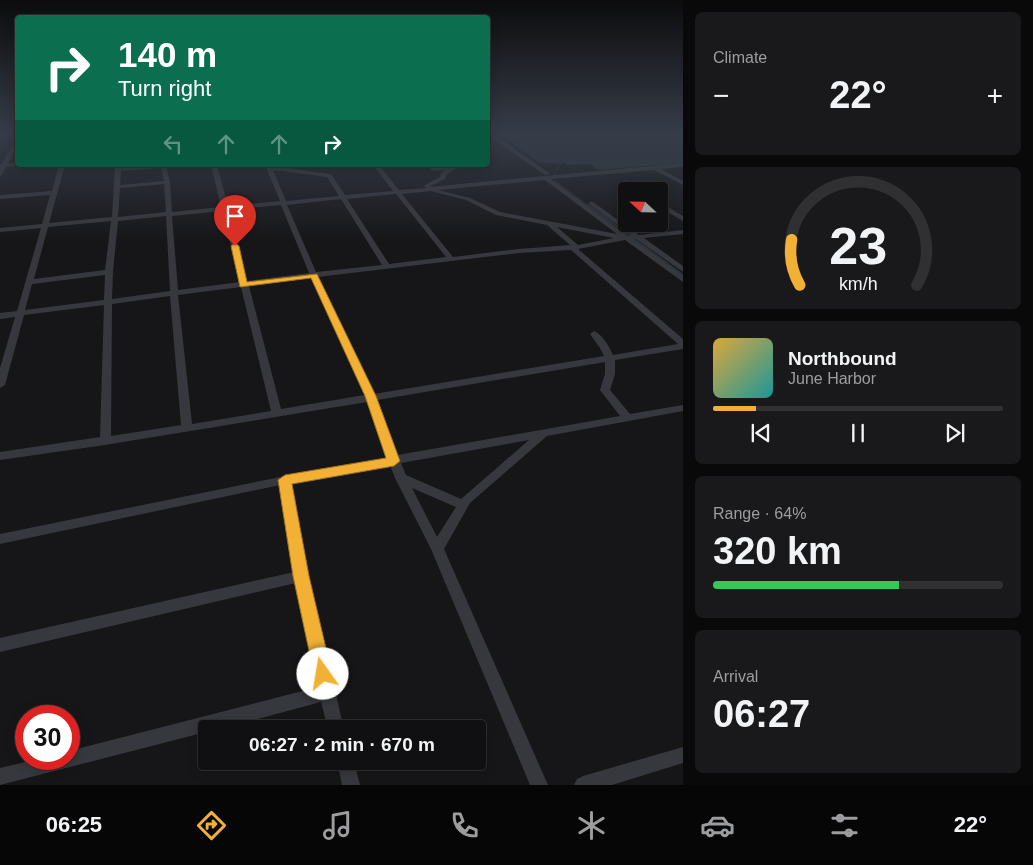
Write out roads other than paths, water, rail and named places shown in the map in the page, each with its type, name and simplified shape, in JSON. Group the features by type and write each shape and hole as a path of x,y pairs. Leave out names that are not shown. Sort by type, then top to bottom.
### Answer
{"street":[{"path":"0,385 18,314 61,169"},
{"path":"104,441 109,272 116,219 118,169"},
{"path":"164,169 188,428"},
{"path":"215,169 227,208 244,285 277,413"},
{"path":"270,169 314,275 370,396 401,478 437,549 540,785"},
{"path":"281,169 329,175 387,267"},
{"path":"379,169 451,259"},
{"path":"433,169 451,186"},
{"path":"420,189 443,178 443,174 451,169"},
{"path":"537,169 632,238 683,270"},
{"path":"0,230 639,169"},
{"path":"658,169 683,183"},
{"path":"555,177 683,280"},
{"path":"116,186 166,182"},
{"path":"420,189 468,199 498,214 632,238"},
{"path":"0,198 54,193"},
{"path":"668,210 683,219"},
{"path":"548,222 683,345"},
{"path":"0,316 314,275 575,247 683,232"},
{"path":"28,282 109,272"},
{"path":"594,334 606,347 612,367 605,390 627,418"},
{"path":"0,456 188,428 370,396 610,359 683,345"},
{"path":"0,539 285,480 683,408"},
{"path":"437,549 463,504 544,434"},
{"path":"401,478 463,504"},
{"path":"285,480 301,576 334,720"},
{"path":"0,645 301,576"},
{"path":"0,777 327,693"},
{"path":"583,785 683,755"},
{"path":"347,770 351,785"}],"waterway":[{"path":"554,175 558,169"},
{"path":"554,180 590,207"},
{"path":"588,205 683,275"}]}
